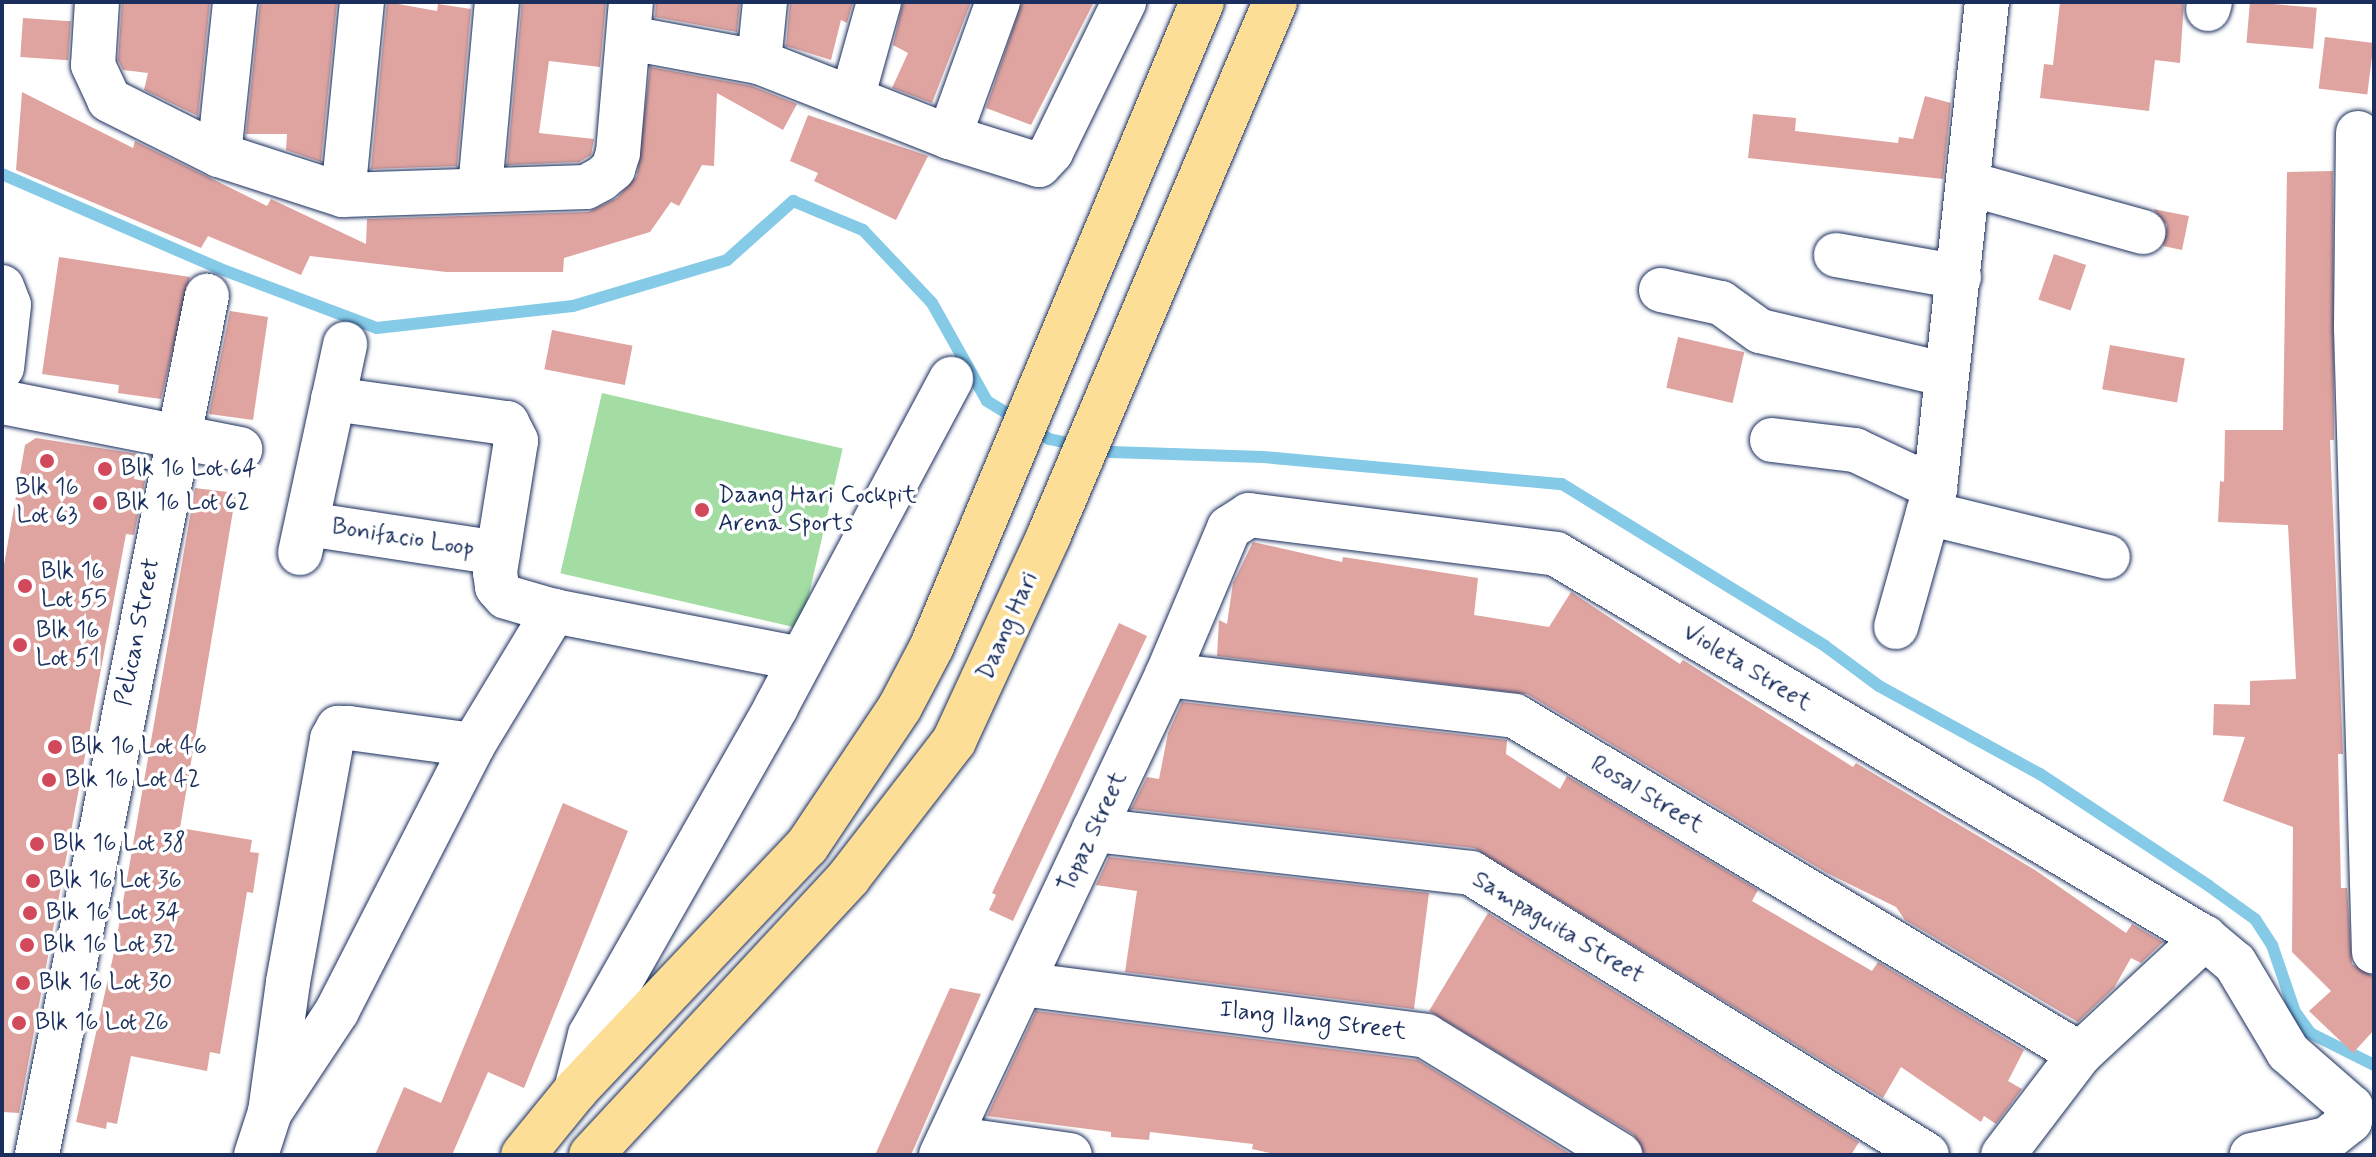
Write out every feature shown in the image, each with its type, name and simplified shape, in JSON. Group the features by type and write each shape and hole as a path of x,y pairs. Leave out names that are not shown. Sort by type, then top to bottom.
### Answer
{"main road":[{"path":"523,1155 576,1090 807,846 862,771 932,646 987,507 1202,2"},
{"name":"Daang Hari","path":"591,1155 788,947 912,802 954,741 1049,535 1275,2"}],"street":[{"path":"97,2 93,65 109,100 219,155 343,195 480,188 586,187 613,169 618,153 630,20 853,95 949,137 1029,165 1045,161 1124,2"},
{"path":"219,155 235,2"},
{"path":"343,195 362,2"},
{"path":"480,188 497,2"},
{"path":"759,62 765,2"},
{"path":"853,95 879,2"},
{"path":"949,137 998,2"},
{"path":"1896,627 1932,501 1970,184 1987,2"},
{"path":"2363,159 2374,952"},
{"path":"1970,184 2143,232"},
{"path":"1836,255 1959,277"},
{"path":"2,368 4,288"},
{"path":"1661,290 1721,303 1760,331 1947,375"},
{"name":"Pelican Street","path":"37,1155 175,440 207,296"},
{"name":"Bonifacio Loop","path":"345,344 304,538 498,553"},
{"path":"576,1090 590,1035 800,659 951,379"},
{"name":"Bonifacio Loop","path":"333,399 507,423 516,441 498,553 497,587 506,597 554,611 800,659"},
{"path":"2,402 175,440 240,449"},
{"path":"1772,440 1855,450 1932,501 2108,557"},
{"name":"Topaz Street","path":"946,1147 1167,675 1229,528 1249,515"},
{"name":"Violeta Street","path":"1249,515 1556,554 2205,938 2235,963 2288,1052 2347,1098 2350,1121 2327,1139 2252,1155"},
{"path":"270,1112 337,1011 473,745 554,611"},
{"name":"Rosal Street","path":"1167,675 1515,716 2080,1054"},
{"path":"256,1155 270,1112 288,982 332,739 338,728 473,745"},
{"name":"Sampaguita Street","path":"1094,830 1471,873 1927,1155"},
{"path":"2003,1155 2080,1054 2205,938"},
{"path":"288,982 337,1011"},
{"name":"Ilang Ilang Street","path":"1022,984 1426,1036 1620,1155"},
{"path":"946,1147 1070,1155"}],"green space":[{"name":"Daang Hari Cockpit Arena Sports","path":"602,393 843,449 801,629 560,573"}],"building":[{"path":"122,2 210,2 198,116 144,90 148,73 123,70 118,60"},
{"path":"260,2 337,2 321,162 286,150 287,134 246,134"},
{"path":"387,2 437,11 438,4 471,9 457,166 371,169"},
{"path":"522,2 606,2 600,67 549,61 539,133 594,139 591,155 579,162 507,165"},
{"path":"656,2 740,2 737,32 655,17"},
{"path":"790,2 853,2 847,23 841,20 831,60 786,46"},
{"path":"903,2 971,2 932,103 892,88 908,53 893,45"},
{"path":"1022,2 1094,2 1031,125 986,108"},
{"path":"2060,2 2184,2 2180,63 2155,60 2149,111 2040,98 2044,64 2053,65"},
{"path":"2250,2 2317,8 2313,49 2246,43"},
{"path":"23,18 71,21 68,60 20,57"},
{"path":"2325,37 2374,43 2367,95 2319,89"},
{"path":"650,67 752,86 797,104 783,130 717,93 714,166 702,165 679,206 671,202 650,232 564,258 563,272 446,272 310,256 301,275 208,236 201,248 16,170 22,92 133,148 135,141 267,206 271,199 366,244 367,219 588,212 617,198 637,176"},
{"path":"1925,96 1951,103 1943,179 1748,158 1753,114 1796,118 1795,131 1898,143 1899,137 1913,139"},
{"path":"808,115 928,156 896,220 814,181 818,173 790,161"},
{"path":"2333,171 2334,440 2330,440 2343,754 2338,754 2341,888 2347,888 2352,964 2374,977 2374,1030 2353,1053 2309,1011 2331,991 2292,952 2293,827 2223,801 2245,737 2213,735 2214,704 2250,705 2250,681 2296,679 2288,525 2218,522 2220,481 2224,482 2225,430 2283,430 2287,172"},
{"path":"2153,209 2189,216 2182,250 2163,246 2167,225"},
{"path":"2054,254 2086,265 2071,310 2038,299"},
{"path":"59,257 190,277 161,399 118,393 119,385 42,374"},
{"path":"230,311 268,317 253,420 209,414"},
{"path":"552,330 632,346 625,385 544,369"},
{"path":"1678,337 1744,352 1733,403 1666,388"},
{"path":"2110,345 2185,358 2177,403 2102,389"},
{"path":"36,438 138,454 134,479 145,481 134,535 126,534 19,1113 2,1112 2,576 25,445"},
{"path":"195,488 236,493 180,828 252,840 250,852 259,853 253,893 247,892 220,1054 210,1052 207,1071 131,1056 117,1124 107,1122 106,1129 76,1122 115,948"},
{"path":"1253,542 1342,562 1343,557 1478,578 1474,615 1549,627 1571,592 1680,664 1683,660 1853,767 1856,763 2035,870 2126,933 2132,924 2163,942 2141,963 2131,958 2114,988 2078,1022 1905,920 1896,907 1827,873 1527,694 1217,656 1219,620 1227,624 1233,583"},
{"path":"1119,623 1147,636 1013,921 989,910 996,895 992,893"},
{"path":"1182,702 1507,740 1506,754 1560,789 1567,776 1758,890 1752,901 1872,971 1878,962 2024,1050 2008,1081 2022,1089 1996,1124 1984,1116 1981,1122 1901,1067 1883,1098 1474,848 1131,809 1147,777 1159,779 1168,733"},
{"path":"563,803 628,831 524,1088 488,1072 452,1155 375,1155 404,1087 441,1103"},
{"path":"1109,857 1429,893 1414,1009 1125,972 1137,891 1096,885"},
{"path":"1488,913 1859,1142 1851,1155 1645,1155 1633,1134 1429,1011"},
{"path":"950,988 981,994 911,1155 875,1155"},
{"path":"1036,1011 1418,1060 1572,1155 1279,1155 1252,1149 1253,1144 1150,1132 1149,1140 1111,1137 1111,1132 987,1116"}],"waterway":[{"path":"2,174 218,268 377,328 573,306 727,260 793,201 863,230 932,303 987,401 1049,439 1111,452 1263,457 1562,484 1825,646 1879,686 2040,774 2209,886 2255,919 2272,945 2295,1012 2310,1033 2374,1065"}],"place":[{"name":"Blk 16 Lot 63","path":"47,461"},
{"name":"Blk 16 Lot 64","path":"105,469"},
{"name":"Blk 16 Lot 62","path":"100,503"},
{"name":"Daang Hari Cockpit Arena Sports","path":"702,510"},
{"name":"Blk 16 Lot 55","path":"25,586"},
{"name":"Blk 16 Lot 51","path":"20,645"},
{"name":"Blk 16 Lot 46","path":"55,747"},
{"name":"Blk 16 Lot 42","path":"49,780"},
{"name":"Blk 16 Lot 38","path":"37,844"},
{"name":"Blk 16 Lot 36","path":"33,881"},
{"name":"Blk 16 Lot 34","path":"30,913"},
{"name":"Blk 16 Lot 32","path":"27,945"},
{"name":"Blk 16 Lot 30","path":"23,983"},
{"name":"Blk 16 Lot 26","path":"19,1023"}]}
